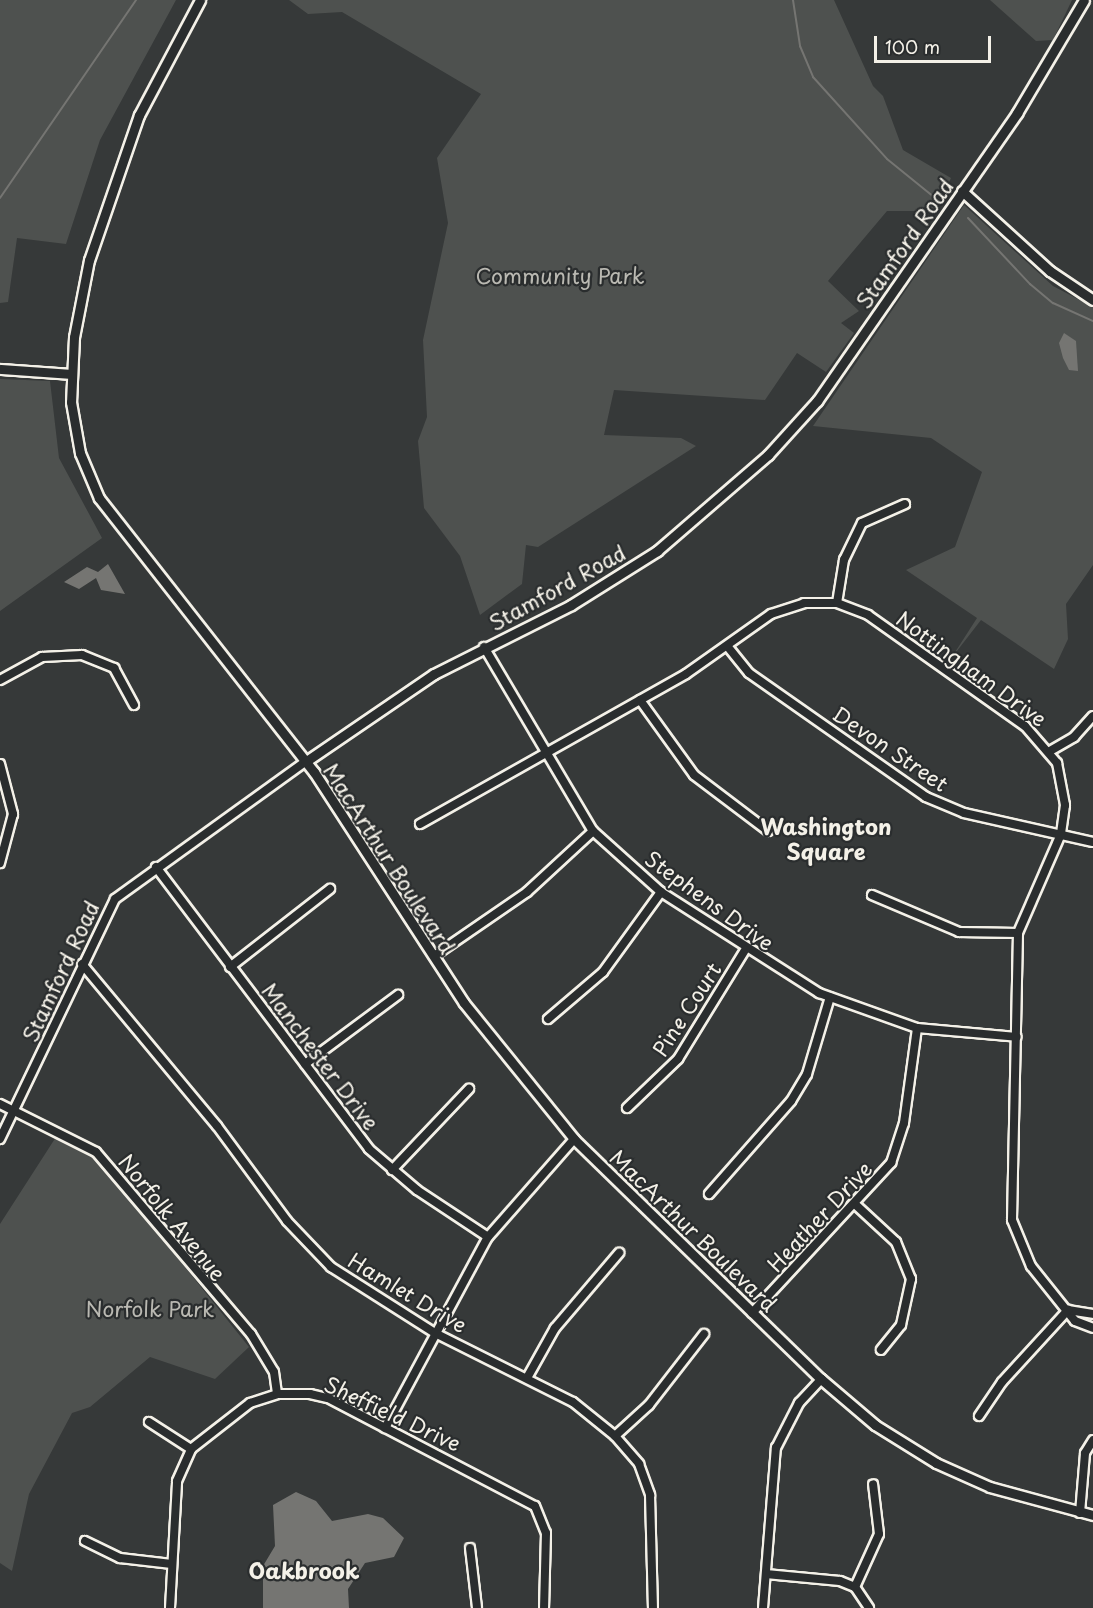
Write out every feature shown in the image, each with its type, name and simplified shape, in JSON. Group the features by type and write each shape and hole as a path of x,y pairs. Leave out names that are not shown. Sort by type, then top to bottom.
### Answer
{"street":[{"name":"MacArthur Boulevard","path":"200,0 155,81 117,169 89,260 71,374 75,435 99,498 305,762 434,956 503,1054 574,1139 821,1379 875,1425 936,1463 1023,1499 1093,1515"},
{"name":"Stamford Road","path":"0,1139 115,899 156,867 370,714 484,647 604,585 727,495 817,400 1050,64 1084,0"},
{"path":"962,191 1050,271 1093,300"},
{"path":"0,369 71,374"},
{"path":"420,824 639,700 728,647 785,608 837,603 844,560 862,523 905,504"},
{"name":"Nottingham Drive","path":"837,603 881,624 1025,726 1050,751 1065,793 1061,834 1018,933 1012,1220 1031,1266 1075,1321 1093,1328"},
{"name":"Stephens Drive","path":"484,647 542,753 593,831 661,892 745,950 830,997 917,1028 1017,1037"},
{"name":"Devon Street","path":"728,647 749,673 926,797 973,815 1093,842"},
{"path":"0,680 42,657 82,656 114,668 134,705"},
{"path":"639,700 694,775 768,831"},
{"path":"1050,751 1074,737 1093,716"},
{"path":"0,764 13,814 0,863"},
{"path":"434,956 527,892 593,831"},
{"name":"Manchester Drive","path":"156,867 357,1134 392,1170 488,1237"},
{"path":"230,967 330,889"},
{"path":"548,1019 603,972 661,892"},
{"path":"873,895 959,932 1018,933"},
{"name":"Pine Court","path":"627,1108 678,1059 745,950"},
{"name":"Hamlet Drive","path":"82,964 313,1250 367,1293 435,1333 573,1402 615,1436 639,1464 650,1495 652,1608"},
{"path":"305,1064 398,995"},
{"path":"708,1194 791,1101 807,1074 830,997"},
{"name":"Heather Drive","path":"752,1313 857,1206 884,1175 898,1147 917,1028"},
{"path":"392,1170 469,1089"},
{"name":"Norfolk Avenue","path":"0,1104 88,1143 122,1179 210,1292 251,1334 274,1372 277,1394"},
{"path":"385,1428 488,1237 574,1139"},
{"path":"857,1206 896,1242 911,1279 901,1325 881,1350"},
{"path":"527,1378 568,1311 619,1253"},
{"path":"979,1416 1002,1382 1068,1310 1093,1314"},
{"path":"615,1436 649,1405 704,1334"},
{"path":"763,1608 776,1448 799,1403 821,1379"},
{"name":"Sheffield Drive","path":"170,1608 177,1481 191,1449 224,1418 277,1394 328,1398 535,1506 546,1533 544,1608"},
{"path":"149,1422 191,1449"},
{"path":"1080,1513 1085,1452 1093,1440"},
{"path":"855,1587 879,1534 873,1485"},
{"path":"86,1541 120,1558 172,1564"},
{"path":"470,1548 477,1608"},
{"path":"766,1574 817,1577 855,1587 869,1608"}],"green space":[{"path":"0,0 176,0 100,140 66,244 17,238 8,302 0,303"},
{"name":"Community Park","path":"289,0 834,0 873,86 883,96 903,150 951,178 936,211 887,211 828,281 859,311 841,323 854,333 826,372 797,353 765,400 614,390 604,435 681,438 696,446 538,547 526,545 522,584 480,615 460,556 424,508 418,441 427,417 423,340 448,223 437,158 481,94 342,12 308,14"},
{"path":"990,0 1072,0 1053,40 1036,41"},
{"path":"964,205 1053,286 1093,307 1093,565 1066,604 1068,639 1054,669 981,620 950,660 977,618 906,570 955,547 982,472 931,438 813,426"},
{"path":"0,379 50,381 59,458 102,538 0,611"},
{"name":"Norfolk Park","path":"56,1137 100,1161 249,1347 215,1379 150,1357 90,1407 72,1413 29,1494 12,1571 0,1563 0,1224"}],"shaded area":[{"path":"1064,333 1076,341 1078,371 1069,370 1063,358 1059,343"},
{"path":"108,564 125,594 101,590 96,578 79,589 64,582 87,567 98,572"},
{"path":"296,1492 316,1501 332,1521 368,1514 383,1518 404,1538 394,1557 365,1563 348,1589 349,1608 263,1608 263,1566 275,1546 273,1505"}],"waterway":[{"path":"0,198 136,0"},
{"path":"793,0 800,46 813,77 887,159 934,197"},
{"path":"968,218 1030,284 1053,303 1093,321"}],"district":[{"name":"Washington Square","path":"826,838"},
{"name":"Oakbrook","path":"304,1570"}]}
